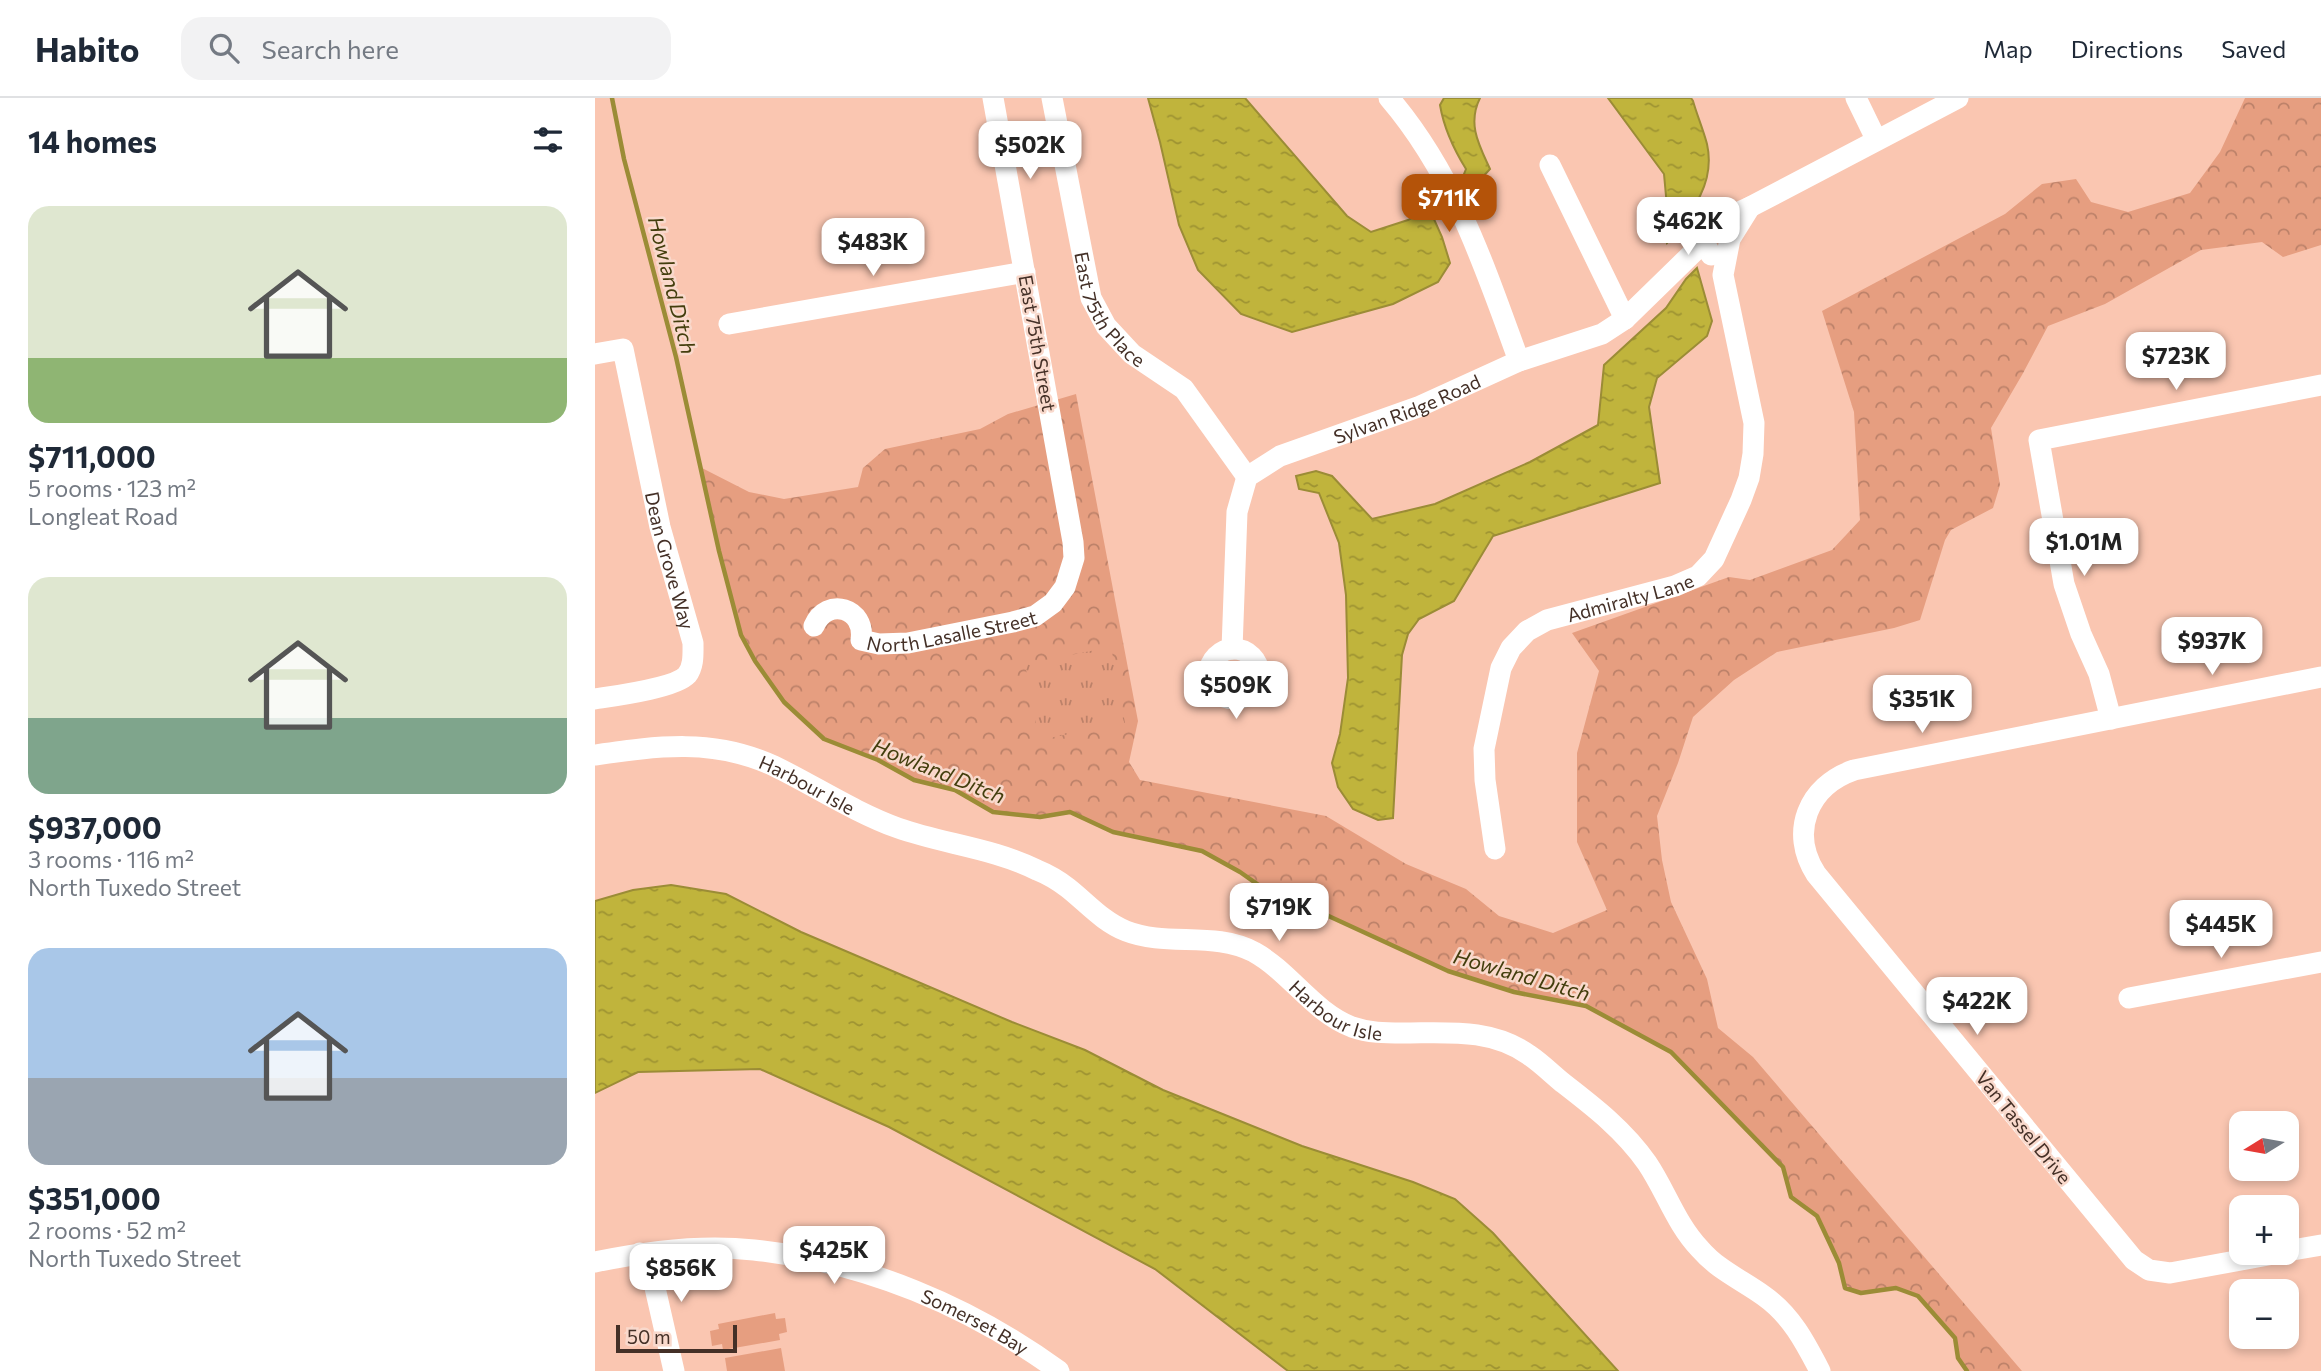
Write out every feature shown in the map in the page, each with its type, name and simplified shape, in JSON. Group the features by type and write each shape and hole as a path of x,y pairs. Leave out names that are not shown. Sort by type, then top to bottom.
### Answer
{"street":[{"name":"East 75th Street","path":"993,98 1073,542 1074,558 1065,587"},
{"name":"East 75th Place","path":"1052,98 1091,298 1106,326 1132,354 1184,389 1247,477"},
{"path":"1389,98 1433,156 1454,195 1473,237 1519,361"},
{"path":"1856,98 1876,139"},
{"name":"Sylvan Ridge Road","path":"1247,477 1280,456 1418,407 1519,361 1593,337 1614,327 1704,242 1706,227 1750,207 1958,98"},
{"path":"1550,165 1625,319"},
{"name":"Admiralty Lane","path":"1495,849 1484,772 1484,749 1501,668 1511,648 1527,631 1547,620 1675,586 1698,576 1714,559 1741,500 1749,478 1754,423 1723,275 1730,239 1750,207"},
{"path":"1704,242 1723,275"},
{"path":"729,324 1025,272"},
{"name":"Dean Grove Way","path":"595,354 623,349 660,527 693,643 694,657 689,672 681,680 637,692 595,699"},
{"path":"2321,385 2039,440 2064,584 2081,634 2099,674 2111,719 2321,677"},
{"path":"1232,649 1237,512 1247,477"},
{"name":"North Lasalle Street","path":"814,626 824,612 832,609 845,610 859,621 861,640 879,644 908,643 1035,616 1053,603 1065,587"},
{"name":"Van Tassel Drive","path":"2111,719 1844,773 1831,780 1816,795 1807,812 1803,837 1807,857 1816,874 2124,1248 2142,1266 2163,1273 2229,1262"},
{"name":"Harbour Isle","path":"595,755 682,745 725,750 754,758 880,821 916,834 1013,859 1041,871 1066,886 1104,919 1123,930 1153,938 1222,941 1256,953 1329,1014 1356,1028 1378,1033 1471,1033 1509,1043 1530,1055 1609,1119 1630,1140 1647,1163 1682,1228 1701,1251 1730,1276 1762,1294 1783,1313 1802,1335 1820,1371"},
{"path":"2129,998 2321,962"},
{"path":"2299,1249 2321,1245"},
{"name":"Somerset Bay","path":"595,1262 688,1249 753,1250 800,1257 864,1273 922,1293 1026,1347 1059,1371"},
{"path":"640,1254 657,1291 674,1371"}],"green space":[{"path":"2245,98 2321,98 2321,245 2283,257 2262,242 2201,250 2105,304 2048,326 1991,428 2000,485 1993,508 1951,530 1945,540 1920,620 1894,628 1777,652 1734,680 1693,717 1657,816 1662,860 1671,902 1707,979 1718,1028 1753,1057 2022,1371 1967,1371 1958,1358 1955,1338 1918,1296 1896,1288 1861,1293 1845,1288 1839,1263 1817,1216 1791,1197 1783,1166 1671,1052 1586,1006 1514,992 1448,971 1322,913 1274,896 1240,872 1202,851 1113,832 1070,812 1040,817 993,812 955,790 914,780 878,760 824,739 784,702 755,661 741,635 719,551 702,468 749,492 784,499 858,487 863,468 885,449 980,429 1008,414 1076,394 1138,721 1129,762 1140,780 1326,816 1406,864 1466,889 1499,916 1553,933 1607,910 1577,842 1577,753 1599,671 1572,633 1729,577 1750,580 1832,550 1860,520 1854,412 1822,311 2005,214 2042,184 2076,179 2091,202 2128,212 2190,193 2220,152"},
{"path":"1111,647 1125,723 1039,740 1025,664"},
{"path":"775,1313 776,1319 785,1318 787,1332 779,1334 780,1340 723,1350 722,1344 712,1346 710,1331 719,1329 718,1324"},
{"path":"781,1348 785,1371 727,1371 725,1358"}],"water":[{"path":"1148,98 1245,98 1347,216 1371,232 1408,220 1429,208 1450,263 1438,282 1393,304 1292,332 1241,314 1198,270 1179,225"},
{"path":"1444,98 1480,98 1475,117 1476,134 1490,169 1468,193 1462,179 1466,169 1450,138 1442,114 1440,105"},
{"path":"1608,98 1691,98 1693,101 1707,144 1708,172 1705,185 1693,209 1667,243 1659,221 1667,207 1664,174"},
{"path":"1697,268 1712,321 1707,336 1657,378 1649,407 1660,483 1493,536 1454,601 1419,619 1408,634 1402,655 1393,818 1378,820 1353,809 1338,787 1332,763 1340,734 1348,678 1346,595 1339,543 1319,493 1299,489 1296,476 1316,471 1332,476 1372,519 1435,504 1530,462 1598,425 1604,365 1666,308"},
{"path":"671,885 726,894 801,932 1012,1022 1085,1050 1163,1090 1302,1146 1413,1182 1455,1199 1493,1233 1618,1371 1288,1371 1155,1269 889,1127 760,1069 638,1072 595,1093 595,901 633,890"}],"waterway":[{"name":"Howland Ditch","path":"612,98 624,159 676,357 719,551 741,635 755,661 784,702 824,739 878,760 914,780 955,790 993,812 1040,817 1070,812 1113,832 1202,851 1240,872 1274,896 1322,913 1448,971 1514,992 1586,1006 1671,1052 1783,1167 1791,1197 1817,1216 1839,1263 1845,1288 1861,1293 1896,1288 1918,1296 1955,1338 1958,1358 1967,1371"}]}
